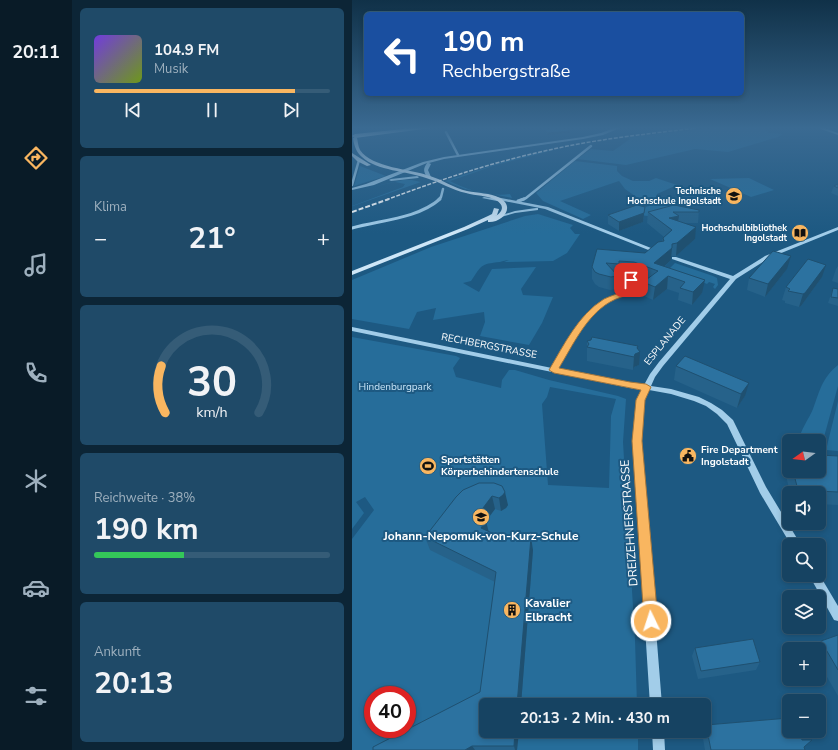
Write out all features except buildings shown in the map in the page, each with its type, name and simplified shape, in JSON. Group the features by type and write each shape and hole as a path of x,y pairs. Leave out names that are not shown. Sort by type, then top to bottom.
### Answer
{"main road":[{"path":"366,163 375,167 429,177 462,191 493,197 504,203"},
{"path":"376,163 405,172 443,190 456,194 484,198 493,205 496,210"},
{"path":"352,272 466,228 490,217 504,203"},
{"path":"466,228 480,225 501,216 505,210 504,203"}],"street":[{"path":"352,185 358,163"},
{"path":"383,182 424,163"},
{"path":"512,203 526,198 570,163"},
{"path":"368,185 429,164"},
{"path":"429,164 426,170 426,174 429,177"},
{"path":"352,189 383,182 417,177"},
{"path":"352,228 423,210 439,201 443,196 443,190"},
{"path":"493,197 518,201 556,211 582,223"},
{"path":"484,198 536,209 582,223 659,252"},
{"path":"501,216 536,209"},
{"name":"ESPLANADE","path":"646,387 654,373 673,349 734,278 767,257 838,228"},
{"path":"674,258 734,278"},
{"path":"554,370 580,326 595,309 608,300 643,287 645,285 642,281 636,279 631,280 626,286 628,292"},
{"name":"RECHBERGSTRASSE","path":"352,329 630,386 646,387"},
{"path":"646,387 667,390 696,398 712,406 722,414 736,433 763,490 792,538"},
{"name":"DREIZEHNERSTRASSE","path":"646,387 640,400 637,441 655,698"},
{"path":"818,582 838,615"},
{"path":"658,738 659,750"}],"green space":[{"path":"504,163 450,181 476,191 465,189 445,181"},
{"path":"573,163 592,163 617,166 617,171 622,176 633,181 649,181 656,178 677,185 657,194 656,197 674,209 655,217 640,215 637,210 649,206 625,189 619,181 560,201 591,215 583,219 543,201 536,193"},
{"path":"610,163 635,163 626,165"},
{"path":"360,166 386,176 354,186"},
{"path":"749,178 774,190 751,197 710,179"},
{"path":"403,180 421,182 352,206 403,187 405,184 395,182 358,190"},
{"path":"491,194 510,194 512,198"},
{"path":"538,214 573,225 570,228 575,234 580,234 567,253 553,261 504,262 509,260 506,260 485,265 480,268 471,281 463,283 479,292 492,269 536,267 521,289 523,295 553,297 542,323 529,345 480,336 485,322 484,312 433,320 436,308 417,312 409,329 352,319 352,280 431,247 525,216"},
{"path":"675,263 717,278 718,285 715,289 713,287 715,284 709,282 707,284 700,281 701,279 680,272 678,274 668,270"},
{"name":"Hindenburgpark","path":"352,337 456,356 460,358 453,368 456,377 501,388 502,380 509,370 515,370 626,399 623,442 635,640 637,698 479,698 479,738 638,738 638,750 352,750 352,539 374,510 365,497 356,502 364,513 352,529","holes":["550,387 616,399 611,416 609,488 548,485 542,404 547,397"]},
{"path":"838,365 838,386 825,434 801,434 813,409 822,385"},
{"path":"838,401 838,451 826,450"}],"railway":[{"path":"386,200 426,185 497,163"},
{"path":"352,212 389,199"}],"place":[{"name":"Technische Hochschule Ingolstadt","path":"734,196"},
{"name":"Hochschulbibliothek Ingolstadt","path":"800,233"},
{"name":"Fire Department Ingolstadt","path":"688,456"},
{"name":"Sportstätten Körperbehindertenschule","path":"428,466"},
{"name":"Johann-Nepomuk-von-Kurz-Schule","path":"481,517"},
{"name":"Kavalier Elbracht","path":"512,610"}],"route":[{"path":"631,280 626,286 628,292 602,303 580,326 554,370 630,386 646,387 640,400 637,441 651,621"}]}
